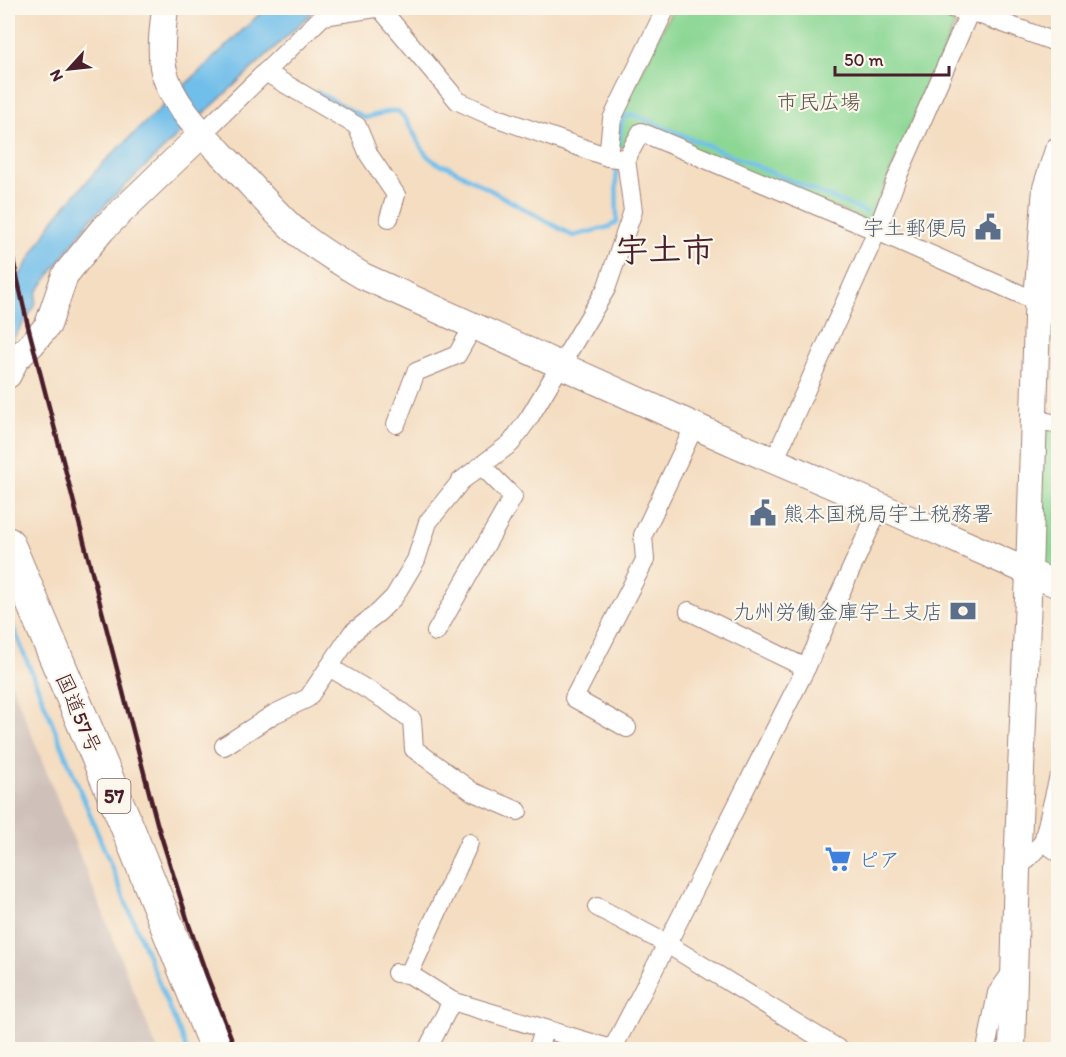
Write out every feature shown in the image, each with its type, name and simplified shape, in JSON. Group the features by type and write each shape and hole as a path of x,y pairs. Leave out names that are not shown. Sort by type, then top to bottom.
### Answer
{"highway":[{"name":"国道57号","path":"11,559 124,819 217,1050"}],"street":[{"path":"165,8 162,37 164,68 174,96 196,126 279,215 300,234 342,264 363,276 774,461 1059,585"},
{"path":"8,375 16,359 48,324 65,275 102,230 196,126 265,72 322,16 378,8 458,101 489,115 608,157 626,159"},
{"path":"608,157 612,119 666,8"},
{"path":"951,8 970,11 1059,43"},
{"path":"774,461 877,231 896,180 970,11"},
{"path":"265,72 357,126 369,155 396,195 389,218"},
{"path":"224,746 274,714 308,698 352,633 394,597 416,560 428,522 461,481 511,443 529,418 606,289 633,211 626,159 641,132 877,231 1045,295"},
{"path":"1012,1050 1034,419 1045,295 1046,188 1059,150"},
{"path":"396,424 416,372 457,356 474,325"},
{"path":"1034,419 1059,424"},
{"path":"627,728 574,698 645,560 643,535 695,425"},
{"path":"436,632 513,496 482,466"},
{"path":"469,843 402,973 452,1001 612,1049 668,944 806,668 880,506"},
{"path":"689,611 806,668"},
{"path":"329,667 388,702 412,720 414,749 473,792 518,811"},
{"path":"1017,870 1051,847 1059,780"},
{"path":"597,906 668,944 840,1050"},
{"path":"986,1050 997,993 1014,969"},
{"path":"427,1050 452,1001"},
{"path":"537,1050 545,1029"}],"shaded area":[{"path":"8,675 157,1049 8,1049"}],"green space":[{"name":"市民広場","path":"673,8 924,8 956,22 869,222 640,128 628,146 619,147 614,139 619,117"},
{"path":"1033,419 1058,424 1058,585 1029,573"}],"water":[{"path":"266,8 317,8 180,133 90,220 37,292 35,306 8,346 8,295 54,219 103,163"}],"waterway":[{"path":"317,92 365,118 389,111 398,111 430,158 573,236 609,227 617,222 616,162"},
{"path":"618,147 622,121 632,114 866,212"},
{"path":"8,617 187,1050"}],"railway":[{"path":"8,237 28,326 157,823 189,925 236,1050"}],"place":[{"name":"宇土郵便局","path":"988,227"},
{"name":"熊本国税局宇土税務署","path":"763,513"},
{"name":"九州労働金庫宇土支店","path":"963,611"},
{"name":"ピア","path":"838,859"}],"district":[{"name":"宇土市","path":"665,249"}]}
